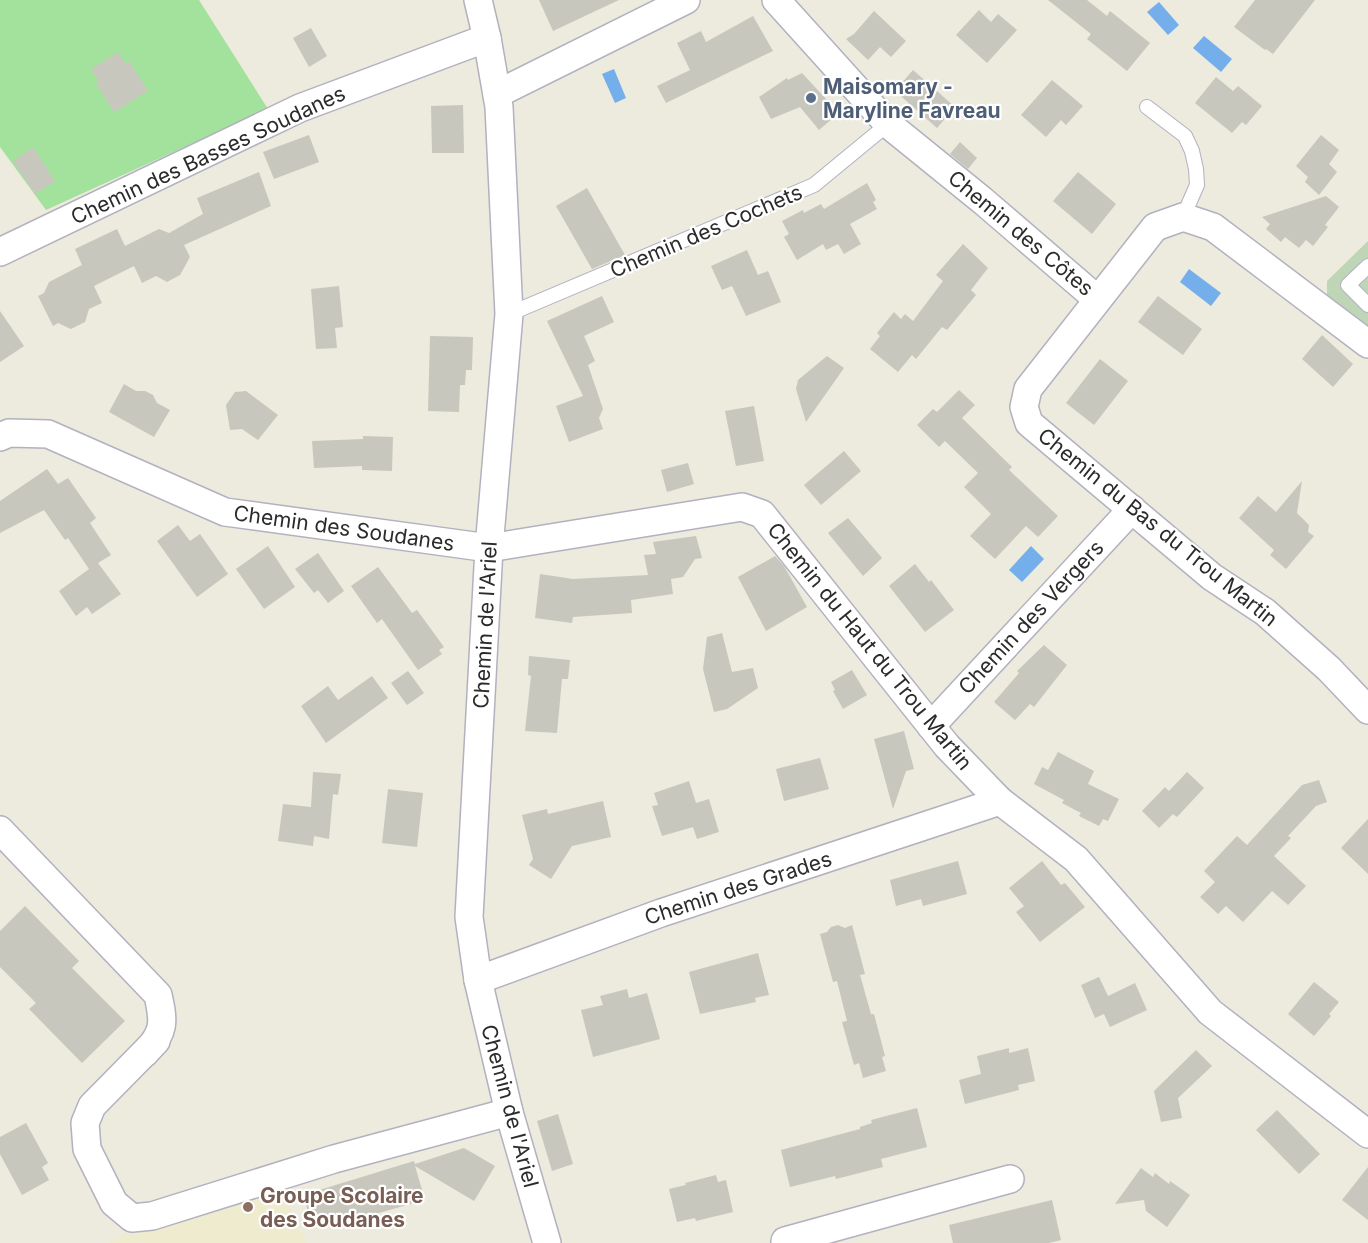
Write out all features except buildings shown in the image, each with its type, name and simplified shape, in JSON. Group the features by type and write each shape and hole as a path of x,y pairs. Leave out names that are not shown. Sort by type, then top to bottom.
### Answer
{"street":[{"name":"Chemin de l'Ariel","path":"478,0 496,94 509,314 489,548 470,917 478,980 509,1112 547,1243"},
{"path":"496,94 686,0"},
{"name":"Chemin des Côtes","path":"776,0 888,124 1097,299 1155,227 1183,216"},
{"name":"Chemin des Basses Soudanes","path":"0,252 300,108 487,38"},
{"path":"1183,216 1213,227 1368,344"},
{"name":"Chemin du Bas du Trou Martin","path":"1097,299 1028,389 1024,407 1029,423 1212,577 1265,612 1329,669 1368,710"},
{"name":"Chemin des Soudanes","path":"0,437 9,433 48,434 225,512 489,548"},
{"name":"Chemin du Haut du Trou Martin","path":"489,548 742,507 762,514 947,746 1000,801 1076,859 1210,1012 1368,1134"},
{"name":"Chemin des Vergers","path":"931,726 1132,509"},
{"name":"Chemin des Grades","path":"478,980 661,913 1000,801"},
{"path":"0,830 158,995 163,1019 156,1041 96,1108 94,1143 130,1209 152,1215 334,1159 509,1112"},
{"path":"785,1243 785,1241 1010,1179"}],"lane":[{"path":"1147,107 1185,136 1192,151 1197,185 1183,216"},
{"name":"Chemin des Cochets","path":"509,314 814,185 888,124"},
{"path":"1368,266 1348,285 1368,305"}],"shaded area":[{"name":"Groupe Scolaire des Soudanes","path":"280,1186 306,1243 109,1243 133,1229"}],"green space":[{"path":"0,0 199,0 268,109 46,210 0,147"},
{"path":"1368,241 1368,328 1327,298 1327,281"}],"water":[{"path":"1159,2 1179,25 1168,35 1147,12"},
{"path":"1204,36 1232,59 1221,72 1193,48"},
{"path":"614,69 626,98 615,103 602,74"},
{"path":"1189,269 1221,293 1211,306 1180,282"},
{"path":"1031,546 1044,559 1022,582 1009,570"}],"place":[{"name":"Maisomary - Maryline Favreau","path":"811,98"},
{"name":"Groupe Scolaire des Soudanes","path":"248,1207"}]}
